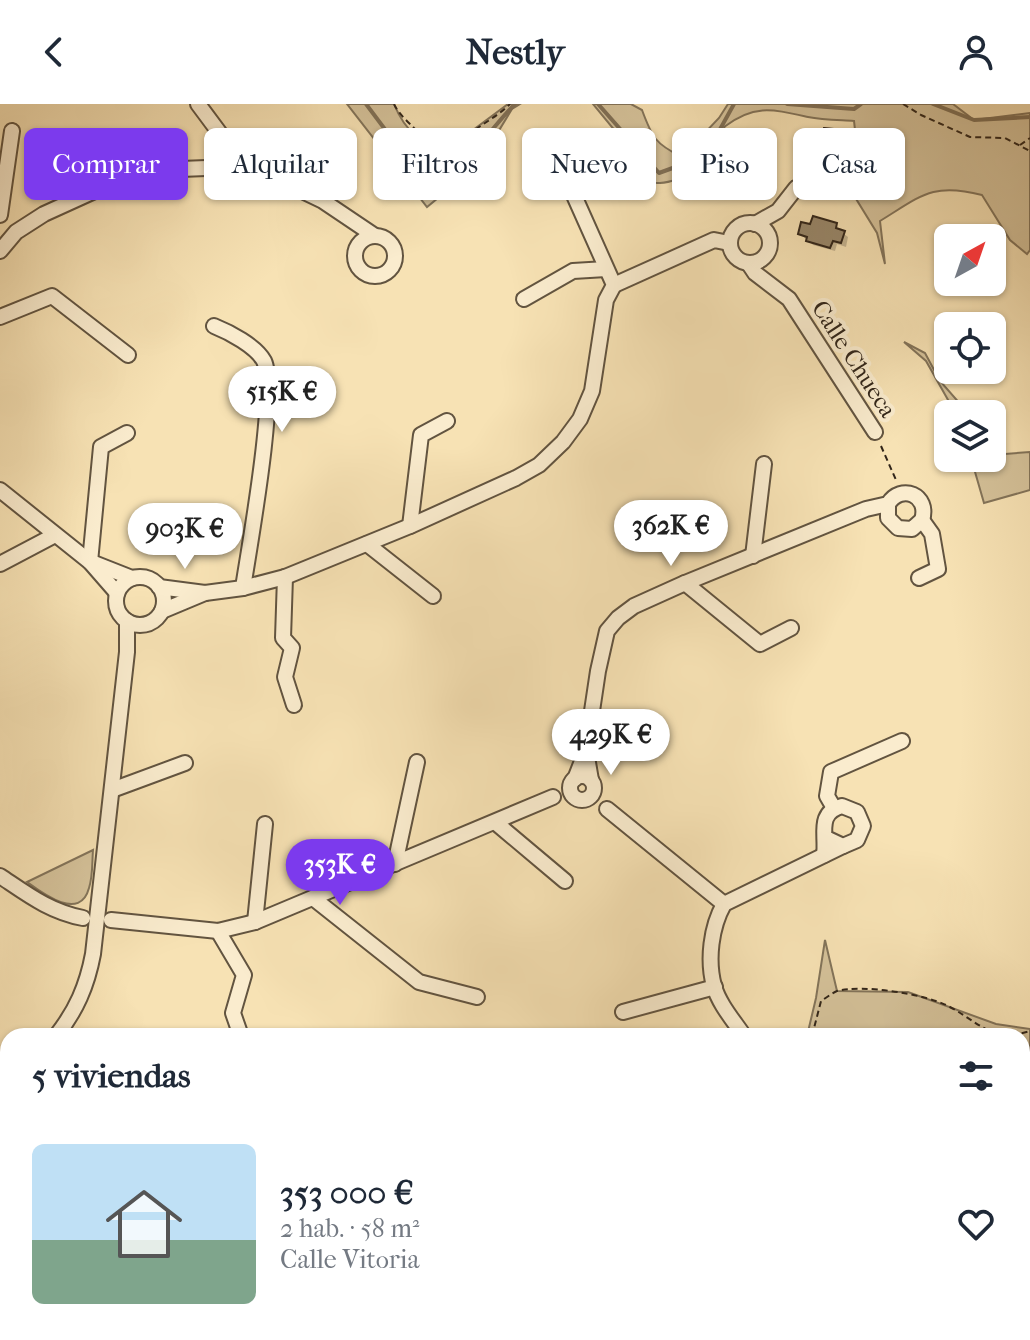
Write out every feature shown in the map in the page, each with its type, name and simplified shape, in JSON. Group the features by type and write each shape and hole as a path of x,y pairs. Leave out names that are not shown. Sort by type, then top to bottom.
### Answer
{"street":[{"path":"198,104 216,128"},
{"path":"0,215 12,131"},
{"path":"0,249 16,232 44,214 99,189 155,170 204,168"},
{"path":"159,587 205,593 243,588 285,577 410,526 539,465 563,442 580,419 592,391 606,300 614,285 714,240 729,243 735,229 741,225 755,224 778,211 793,192"},
{"path":"321,200 375,236"},
{"path":"576,200 614,285"},
{"path":"749,264 763,259 770,247 767,232 755,224"},
{"name":"Calle Chueca","path":"729,243 735,257 749,264 755,273 789,299 875,432"},
{"path":"524,299 573,271 606,269"},
{"path":"0,317 52,296 128,355"},
{"path":"214,326 234,334 263,359 269,381 243,588"},
{"path":"410,526 421,435 447,421"},
{"path":"90,562 101,447 127,433"},
{"path":"753,556 764,464"},
{"path":"0,490 90,562 117,593"},
{"path":"901,493 915,495 924,506 922,520 912,529 898,528 888,518 888,504 901,493"},
{"path":"580,799 571,792 586,751 607,631 634,606 866,509 888,504"},
{"path":"919,578 938,569 932,534 922,520"},
{"path":"0,564 55,535"},
{"path":"367,544 433,596"},
{"path":"90,562 132,578 147,578 163,594 162,611"},
{"path":"285,577 283,638 292,648 285,677 294,705"},
{"path":"132,578 117,593 118,611 133,624 147,624"},
{"path":"685,583 760,644 791,628"},
{"path":"127,652 147,624 162,611 205,593"},
{"path":"62,1028 78,1004 88,978 112,790 127,652 127,621"},
{"path":"834,808 827,796 831,772 902,741"},
{"path":"580,799 591,796 586,751"},
{"path":"395,864 417,762"},
{"path":"112,790 185,763"},
{"path":"111,920 218,931 255,922 496,823 553,797 583,776 592,784 607,809"},
{"path":"553,797 580,799 607,809 724,904"},
{"path":"738,1028 715,987 712,965 714,923 724,904 857,840 861,833 861,818 850,807 834,808 823,821 826,838 824,855"},
{"path":"496,823 565,881"},
{"path":"255,922 265,824"},
{"path":"826,838 843,846"},
{"path":"0,876 40,904 66,915 83,918"},
{"path":"313,898 419,982 477,997"},
{"path":"98,904 107,909 111,920 107,928 95,932 89,930 83,918 87,908 98,904"},
{"path":"218,931 244,975 233,1013 238,1028"},
{"path":"623,1012 715,987"}],"path":[{"path":"394,104 416,131 428,140 442,144 461,139 499,115 510,104"},
{"path":"903,104 970,137 1005,138 1030,151"},
{"path":"1019,145 1030,138"},
{"name":"Calle Chueca","path":"875,432 901,493"},
{"path":"814,1028 821,1001 837,991 868,991 908,992 947,1005 983,1028"}],"shaded area":[{"path":"347,104 394,104 408,128 373,128 373,137"},
{"path":"508,104 520,104 512,109 500,128 476,128"},
{"path":"593,104 631,104 642,110 650,128 613,128"},
{"path":"728,104 953,104 974,120 1030,113 1030,250 1027,254 1010,240 1006,224 1000,224 982,195 965,191 939,191 917,198 880,221 885,264 877,233 857,200 905,200 905,128 855,128 854,121 764,110 745,115 724,127 710,128"},
{"path":"656,139 672,151 672,181 657,183"},
{"path":"422,200 436,200 427,207"},
{"path":"904,342 925,353 934,375 926,361"},
{"path":"939,384 943,384 957,400 948,400"},
{"path":"1030,452 1030,490 984,503 975,472 1006,472 1006,454"},
{"path":"93,850 89,888 78,903 60,902 27,882"},
{"path":"825,940 837,991 908,992 996,1024 1023,1028 809,1028"}],"building":[{"path":"813,216 837,223 836,228 845,231 841,243 833,241 830,248 806,241 807,237 798,234 801,222 810,224"}],"waterway":[{"path":"366,104 423,180 438,176 463,160 515,104"},
{"path":"598,104 659,173 700,158 713,142 734,104"},
{"path":"787,104 854,109 861,104"},
{"path":"933,104 974,120 1030,117"}]}
